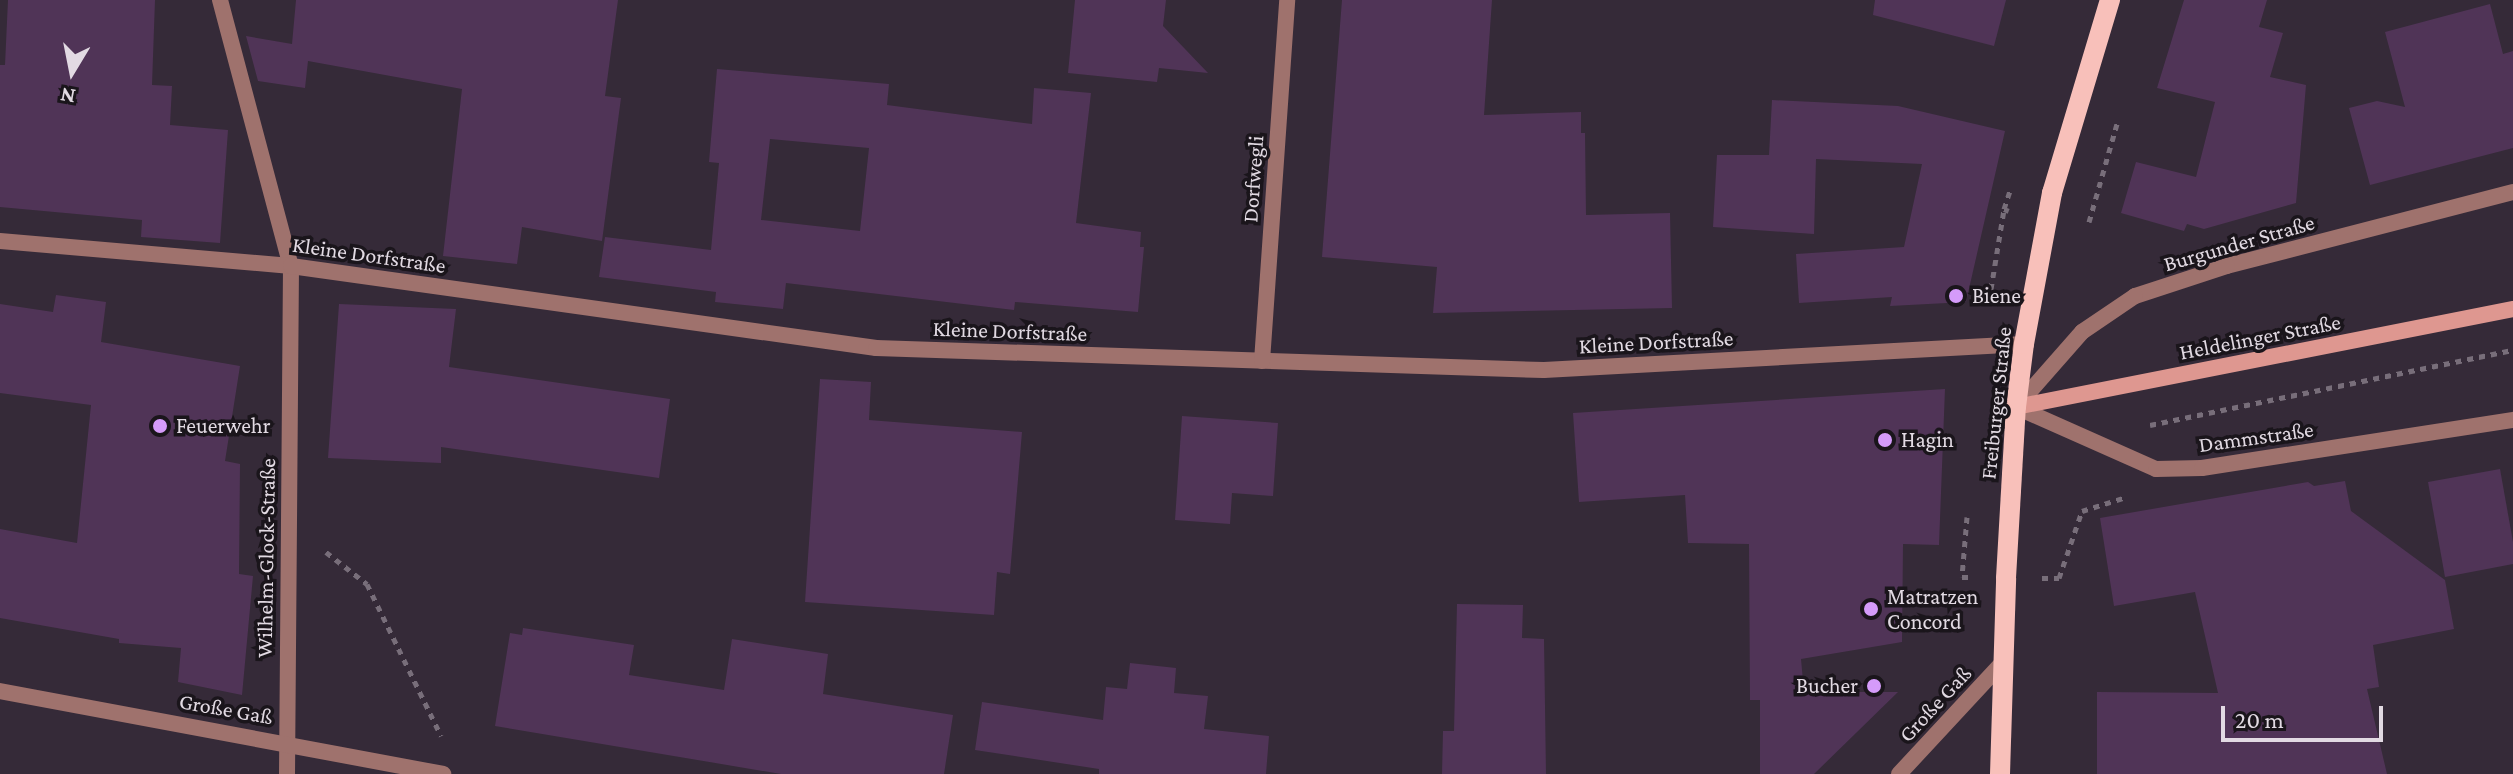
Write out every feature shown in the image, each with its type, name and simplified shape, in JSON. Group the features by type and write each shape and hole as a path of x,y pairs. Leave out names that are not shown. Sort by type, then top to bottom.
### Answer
{"main road":[{"name":"Freiburger Straße","path":"2000,774 2016,407 2024,344 2052,193 2110,0"}],"street":[{"name":"Wilhelm-Glock-Straße","path":"220,0 291,266 287,774"},
{"name":"Dorfwegli","path":"1262,361 1287,0"},
{"name":"Burgunder Straße","path":"2016,407 2082,332 2135,296 2227,266 2513,192"},
{"name":"Kleine Dorfstraße","path":"0,241 291,266 876,348 1544,370 2024,344"},
{"name":"Heldelinger Straße","path":"2016,407 2513,309"},
{"name":"Dammstraße","path":"2016,407 2156,469 2202,468 2513,420"},
{"name":"Große Gaß","path":"1899,774 2003,662"},
{"name":"Große Gaß","path":"0,691 286,742 443,774"}],"path":[{"path":"288,510 309,539 367,584 443,740 428,737"}],"building":[{"path":"8,0 155,0 152,85 172,86 170,125 228,130 220,243 141,237 142,220 0,207 0,65 5,65"},
{"path":"296,0 618,0 605,96 621,98 602,241 522,227 517,264 443,256 462,89 308,61 305,88 258,81 246,36 292,44"},
{"path":"1075,0 1166,0 1163,26 1208,73 1159,68 1157,82 1068,73"},
{"path":"1342,0 1492,0 1484,115 1581,112 1581,133 1585,133 1586,215 1670,213 1672,308 1433,313 1437,267 1322,257"},
{"path":"1875,0 2006,0 1994,46 1873,15"},
{"path":"2184,0 2267,0 2259,27 2283,33 2270,77 2306,85 2296,203 2204,229 2187,224 2184,231 2121,213 2136,162 2196,177 2215,102 2157,88"},
{"path":"2490,4 2503,54 2513,51 2513,148 2370,185 2349,108 2377,101 2405,107 2385,32"},
{"path":"717,69 889,84 887,105 1032,124 1034,88 1091,93 1076,223 1141,232 1140,247 1144,247 1138,312 1015,302 1014,310 786,283 783,309 715,302 716,292 599,277 605,237 711,250 719,163 709,162","holes":["770,139 869,148 860,231 761,220"]},
{"path":"1772,100 1898,106 2005,131 1966,302 1890,306 1892,297 1799,303 1796,254 1904,247 1922,164 1816,159 1814,234 1713,227 1717,155 1769,155"},
{"path":"56,295 106,302 101,342 240,366 225,461 240,464 239,574 253,576 242,695 178,682 181,648 119,643 119,639 0,618 0,529 77,543 91,405 0,393 0,304 53,312"},
{"path":"339,304 456,309 449,367 670,399 659,478 441,447 441,463 328,458"},
{"path":"820,379 871,382 869,420 1022,432 1010,574 997,572 994,615 805,602"},
{"path":"1945,389 1939,545 1903,544 1902,642 1801,659 1804,692 1898,692 1814,774 1760,774 1760,700 1750,700 1749,544 1688,543 1685,495 1579,502 1573,413"},
{"path":"1182,416 1278,423 1273,496 1232,493 1230,524 1175,520"},
{"path":"2500,469 2513,542 2513,564 2445,577 2428,482"},
{"path":"2345,481 2351,511 2445,580 2454,629 2373,645 2379,687 2367,689 2387,774 2097,774 2097,692 2218,693 2195,592 2114,606 2100,518 2308,482 2314,486"},
{"path":"1457,604 1523,605 1522,638 1544,639 1546,774 1442,774 1443,731 1454,731"},
{"path":"523,628 634,645 629,675 724,690 732,639 828,654 823,694 953,715 944,774 781,774 495,726 510,633 522,635"},
{"path":"1130,663 1176,668 1174,693 1208,696 1204,729 1269,736 1266,774 1099,774 1099,769 975,750 982,702 1103,720 1106,687 1127,689"}],"place":[{"name":"Biene","path":"1956,296"},
{"name":"Feuerwehr","path":"160,426"},
{"name":"Hagin","path":"1885,440"},
{"name":"Matratzen Concord","path":"1871,609"},
{"name":"Bucher","path":"1874,686"}]}
